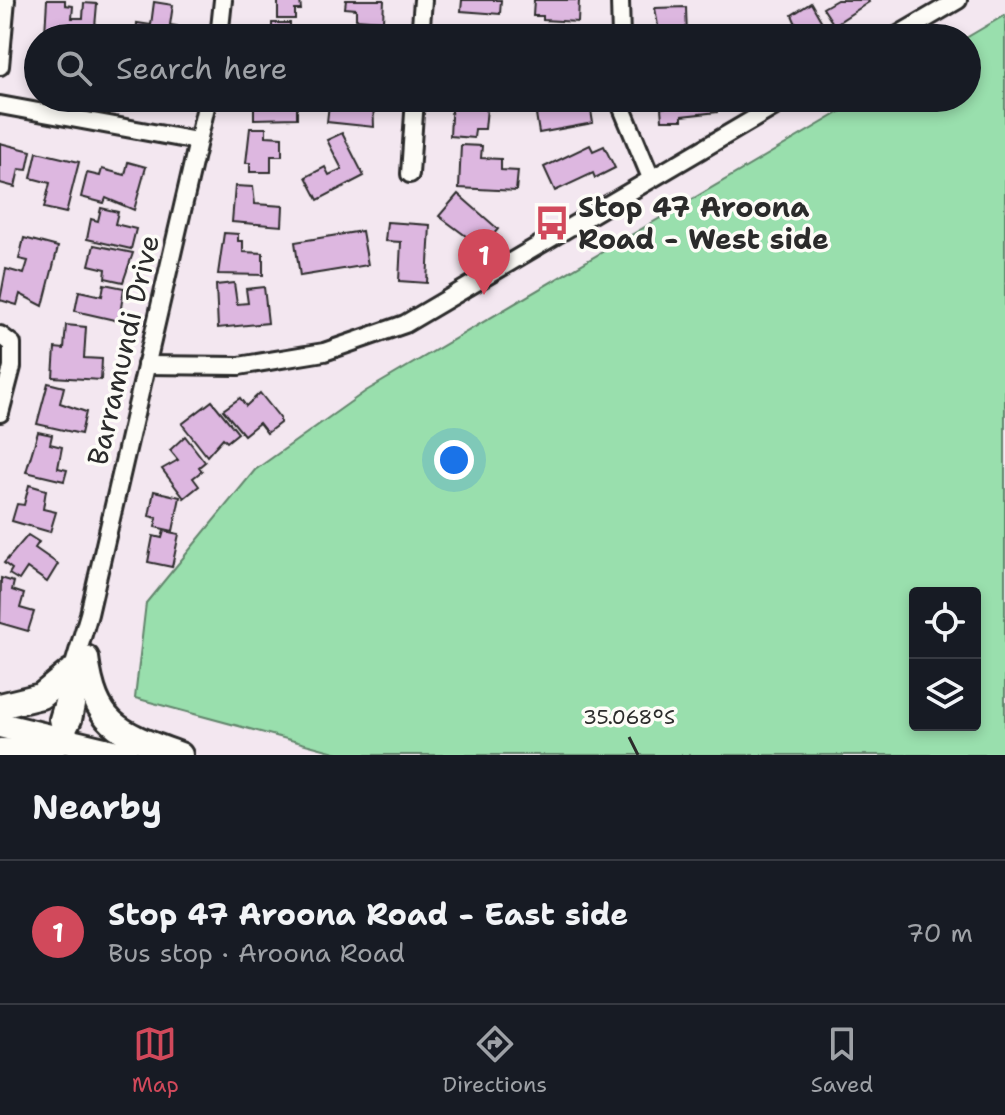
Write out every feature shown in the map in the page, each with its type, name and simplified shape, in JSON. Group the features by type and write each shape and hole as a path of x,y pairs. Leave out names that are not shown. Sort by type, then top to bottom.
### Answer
{"main road":[{"path":"0,706 41,696 78,665 107,720 131,737 180,755"},
{"path":"0,725 65,748 125,755"},
{"path":"0,751 43,752 65,748"}],"street":[{"path":"0,66 6,0"},
{"path":"220,24 223,0"},
{"path":"421,24 423,0"},
{"path":"620,0 621,24"},
{"path":"917,24 958,0"},
{"path":"0,105 24,109"},
{"path":"38,112 197,141"},
{"name":"Barramundi Drive","path":"65,748 58,719 78,665 204,112"},
{"path":"410,174 414,112"},
{"path":"624,112 651,178"},
{"path":"146,365 239,366 296,357 324,352 405,324 765,112"},
{"path":"0,335 12,344 14,355 0,413"}],"green space":[{"path":"1005,15 1005,755 346,755 135,698 146,603 255,470 366,391 840,112 981,112 981,29"}],"building":[{"path":"47,0 65,0 65,5 73,6 72,18 83,18 84,3 97,4 95,24 46,24"},
{"path":"278,0 300,0 301,10 295,10 295,19 278,19"},
{"path":"346,0 384,0 383,21 356,19 356,9 345,8"},
{"path":"462,0 501,0 500,14 461,11"},
{"path":"534,0 579,0 578,22 543,20 543,16 533,16"},
{"path":"837,0 869,2 836,24 823,8"},
{"path":"154,2 173,5 170,24 151,24"},
{"path":"811,3 823,24 796,24 792,15"},
{"path":"686,7 687,24 658,24 655,8"},
{"path":"254,112 297,112 297,118 254,119"},
{"path":"328,112 373,112 374,127 327,122"},
{"path":"451,112 487,112 485,129 475,129 474,138 450,136"},
{"path":"591,112 593,123 539,133 536,114"},
{"path":"661,112 717,112 682,116 682,120 662,120"},
{"path":"250,128 266,128 266,136 282,137 282,156 271,156 271,172 250,172 250,163 246,163"},
{"path":"342,133 364,176 318,200 306,177 325,167 329,175 342,169 327,140"},
{"path":"0,143 31,151 27,170 19,169 15,187 0,183"},
{"path":"461,145 482,146 481,158 501,159 501,170 518,171 516,191 459,188"},
{"path":"590,145 593,151 604,146 615,168 595,178 593,173 555,191 544,167"},
{"path":"37,152 79,162 66,213 44,208 50,183 31,178"},
{"path":"128,162 146,167 134,210 106,198 104,203 81,197 87,173 100,176 102,169 125,175"},
{"path":"235,186 253,187 255,204 283,206 282,226 232,222"},
{"path":"458,194 498,229 482,248 439,216"},
{"path":"101,208 118,212 115,224 136,229 131,249 87,239 91,219 98,221"},
{"path":"387,222 430,225 427,283 399,281 401,242 385,241"},
{"path":"362,231 368,265 300,276 295,242"},
{"path":"224,233 238,234 238,241 243,241 243,252 263,253 263,275 218,274"},
{"path":"24,238 58,247 43,306 20,294 17,305 0,300 6,269 24,274 28,261 19,259"},
{"path":"94,245 133,253 123,282 105,278 106,269 89,265"},
{"path":"234,283 237,304 248,303 246,289 264,287 268,323 218,328 216,285"},
{"path":"104,284 124,288 119,321 75,311 79,291 102,296"},
{"path":"66,325 86,327 84,358 102,359 101,380 53,377 55,348 64,349"},
{"path":"48,383 64,387 60,403 86,412 81,434 37,424"},
{"path":"260,393 280,418 280,423 267,433 259,423 244,435 223,410 240,398 246,406"},
{"path":"212,401 238,433 227,442 223,438 207,456 182,424"},
{"path":"38,432 52,435 50,444 62,447 58,468 67,470 64,481 26,472"},
{"path":"185,436 205,462 199,467 202,471 193,478 199,486 184,498 162,469 178,460 170,450"},
{"path":"29,485 46,490 43,509 56,512 50,532 12,521 17,504 24,505"},
{"path":"154,491 180,497 173,531 155,527 157,518 149,516"},
{"path":"164,531 179,534 172,567 148,562 153,536 162,538"},
{"path":"28,535 39,542 35,548 58,564 47,582 27,568 19,580 9,574 12,569 4,563"},
{"path":"1,578 14,582 12,590 24,594 20,608 34,612 28,631 0,623"}],"place":[{"name":"Stop 47 Aroona Road - West side","path":"552,223"},
{"name":"Stop 47 Aroona Road - East side","path":"484,295"}]}
